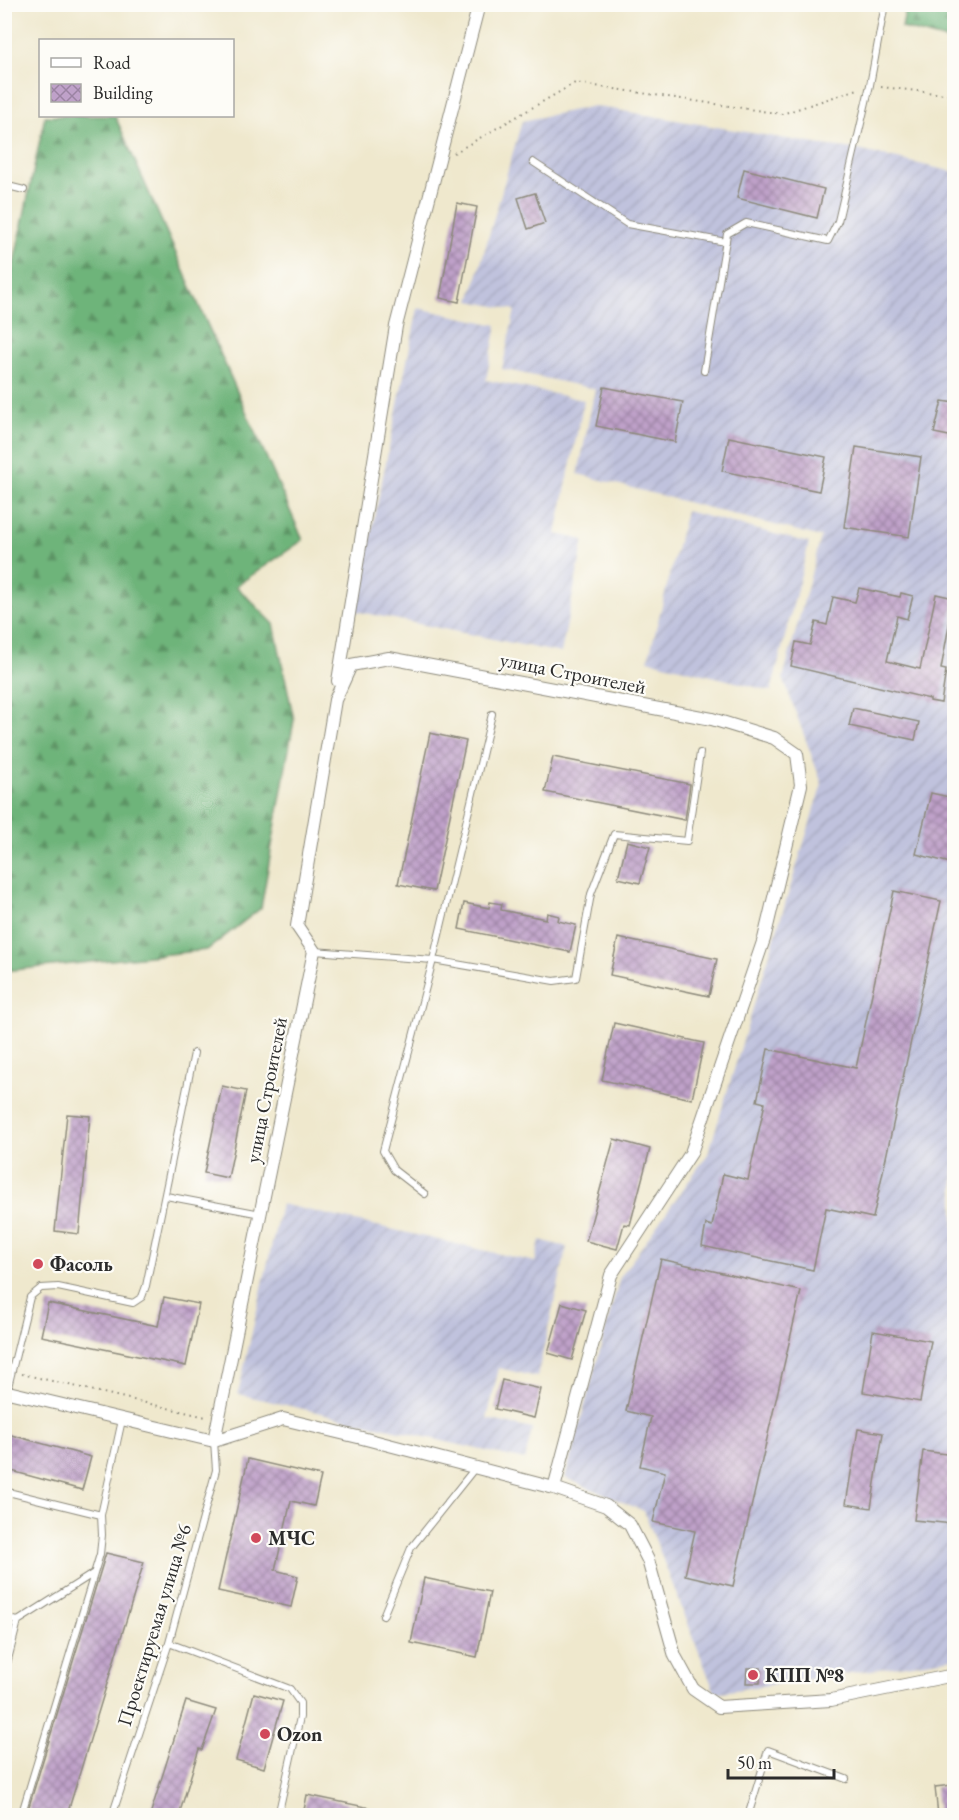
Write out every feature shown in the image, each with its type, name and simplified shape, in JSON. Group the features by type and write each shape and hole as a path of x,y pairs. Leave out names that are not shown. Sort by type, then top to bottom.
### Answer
{"street":[{"path":"335,700 396,326 479,4"},
{"name":"улица Строителей","path":"214,1441 314,951 297,926 335,700 351,665 389,658 712,719 774,738 797,754 801,785 764,939 691,1153 610,1275 554,1488"},
{"path":"6,1391 214,1441 283,1419 554,1488 606,1506 630,1526 648,1560 675,1656 693,1689 719,1707 831,1700 954,1675"}],"lane":[{"path":"704,371 727,234 746,223 828,241 838,221 870,85 885,4"},
{"path":"533,162 627,224 726,242"},
{"path":"4,185 24,190"},
{"path":"425,1194 394,1170 383,1151 433,960 492,714"},
{"path":"314,951 433,960 554,981 576,978 591,894 614,834 687,841 700,753"},
{"path":"6,1391 30,1297 41,1288 58,1287 133,1303 142,1297 166,1196 194,1053"},
{"path":"166,1196 261,1214"},
{"path":"21,1815 100,1554 101,1515 122,1419"},
{"name":"Проектируемая улица №6","path":"112,1815 169,1643 216,1470 214,1441"},
{"path":"383,1616 411,1548 476,1468"},
{"path":"4,1491 101,1515"},
{"path":"4,1675 18,1621 94,1572"},
{"path":"4,1618 18,1621"},
{"path":"169,1643 290,1689 300,1703 300,1718 278,1815"},
{"path":"748,1815 768,1750 846,1779"}],"path":[{"path":"438,162 575,83 782,114 870,85 954,95"},
{"path":"16,1373 219,1420"}],"shaded area":[{"path":"594,106 854,149 954,172 954,1658 715,1693 644,1511 565,1478 620,1277 708,1154 822,784 783,678 821,537 578,474 595,389 502,369 515,310 470,301 522,121"},
{"path":"418,308 497,325 486,380 584,400 556,534 584,540 561,653 355,611"},
{"path":"686,511 809,543 771,691 648,660"},
{"path":"281,1204 535,1262 540,1240 567,1247 537,1377 499,1368 487,1419 532,1429 525,1460 238,1394"}],"green space":[{"path":"906,5 954,5 954,42 902,28"},
{"path":"45,117 115,117 303,540 236,586 274,624 294,720 261,908 207,950 5,971 4,310"}],"building":[{"path":"744,169 824,189 817,218 737,198"},
{"path":"535,193 545,223 528,229 518,198"},
{"path":"457,203 477,207 459,302 440,298"},
{"path":"604,387 683,402 675,442 596,426"},
{"path":"942,401 954,403 954,437 934,433"},
{"path":"729,437 826,457 819,491 722,471"},
{"path":"856,447 921,457 909,537 844,527"},
{"path":"859,588 900,597 901,593 913,596 907,619 897,616 887,661 920,669 936,594 954,598 941,669 946,670 941,703 791,666 796,642 810,645 816,622 827,625 833,597 855,602"},
{"path":"853,708 919,722 915,740 849,726"},
{"path":"430,733 466,741 434,891 398,884"},
{"path":"553,757 690,784 685,820 545,792"},
{"path":"931,793 954,798 954,864 916,854"},
{"path":"627,841 650,847 640,883 618,878"},
{"path":"894,891 941,901 873,1218 826,1208 813,1270 702,1246 706,1224 712,1226 723,1174 748,1180 765,1103 757,1101 768,1049 856,1068"},
{"path":"490,902 502,904 501,910 546,919 547,913 559,916 558,921 576,925 570,952 459,929 464,903 489,908"},
{"path":"618,938 717,959 709,996 610,975"},
{"path":"614,1023 704,1043 692,1099 602,1080"},
{"path":"222,1086 246,1091 228,1178 204,1173"},
{"path":"67,1114 90,1116 79,1234 55,1231"},
{"path":"614,1139 650,1149 630,1225 624,1224 617,1249 586,1241"},
{"path":"661,1259 801,1291 733,1586 685,1575 695,1531 653,1522 665,1472 640,1466 651,1417 626,1411"},
{"path":"164,1297 199,1304 186,1366 41,1336 48,1303 158,1326"},
{"path":"562,1303 586,1310 572,1360 548,1353"},
{"path":"873,1331 931,1341 920,1402 863,1392"},
{"path":"502,1380 541,1389 534,1418 495,1409"},
{"path":"858,1429 883,1433 871,1508 846,1504"},
{"path":"4,1433 91,1457 82,1490 4,1469"},
{"path":"923,1451 954,1455 953,1524 914,1520"},
{"name":"МЧС","path":"248,1459 321,1476 314,1506 291,1501 275,1570 298,1576 291,1607 218,1591"},
{"path":"106,1553 144,1562 67,1815 33,1815 27,1813"},
{"path":"424,1578 490,1592 477,1657 411,1643"},
{"name":"КПП №8","path":"747,1668 761,1668 760,1683 746,1683"},
{"path":"254,1693 283,1701 264,1768 236,1760"},
{"path":"186,1701 216,1710 202,1750 199,1749 179,1815 150,1815"},
{"path":"952,1785 954,1815 938,1815 935,1787"},
{"path":"307,1795 380,1810 379,1815 303,1815"}],"place":[{"name":"Фасоль","path":"38,1264"},
{"name":"МЧС","path":"256,1538"},
{"name":"КПП №8","path":"753,1675"},
{"name":"Ozon","path":"265,1734"}]}
